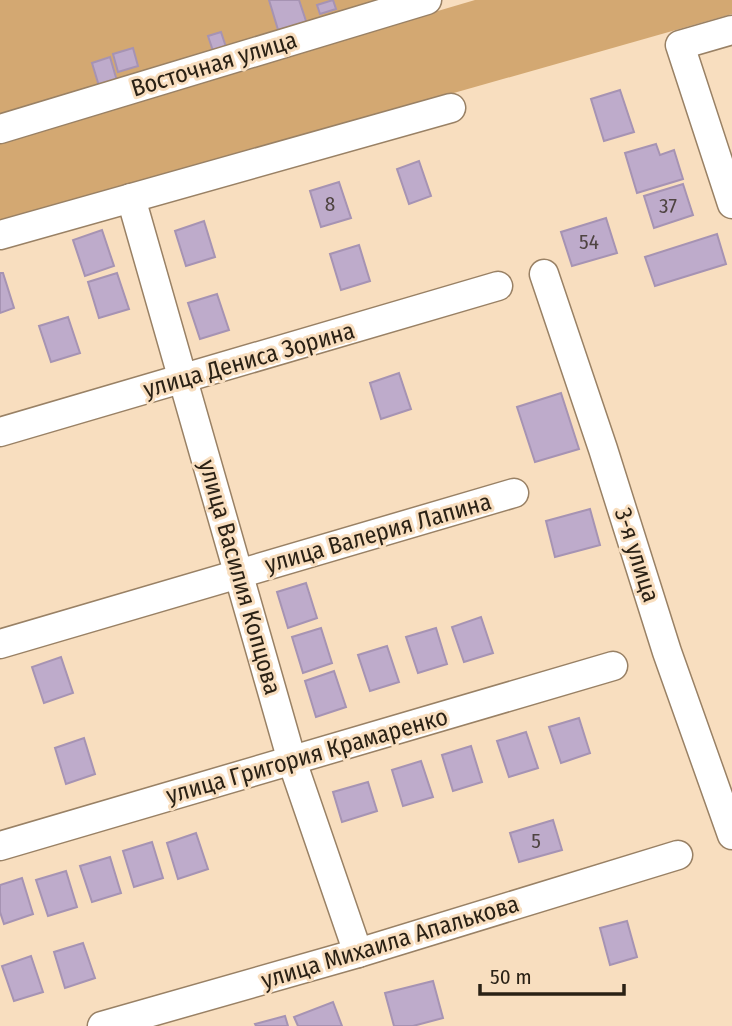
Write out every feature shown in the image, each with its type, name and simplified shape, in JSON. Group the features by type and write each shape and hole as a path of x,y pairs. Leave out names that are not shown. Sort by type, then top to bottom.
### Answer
{"street":[{"name":"Восточная улица","path":"0,128 427,0"},
{"path":"732,30 680,45 732,204"},
{"path":"0,235 451,108"},
{"name":"улица Василия Копцова","path":"131,198 292,761 358,953"},
{"name":"3-я улица","path":"544,274 667,652 732,835"},
{"name":"улица Дениса Зорина","path":"0,432 499,286"},
{"name":"улица Валерия Лапина","path":"0,644 513,493"},
{"name":"улица Григория Крамаренко","path":"0,846 613,666"},
{"name":"улица Михаила Апалькова","path":"102,1026 358,953 678,855"}],"shaded area":[{"path":"0,0 394,0 0,120"},
{"path":"475,0 732,0 732,14 0,222 0,140"}],"building":[{"path":"269,0 299,0 307,24 279,33"},
{"path":"333,0 336,9 320,14 317,5"},
{"path":"221,32 226,47 213,51 208,36"},
{"path":"133,48 138,66 118,72 113,54"},
{"path":"110,57 117,81 99,86 92,63"},
{"path":"620,90 634,132 604,141 591,99"},
{"path":"656,144 660,155 674,150 683,179 637,193 625,153"},
{"path":"419,161 431,196 409,204 397,169"},
{"path":"339,182 351,218 321,227 310,191"},
{"path":"683,184 693,215 654,228 644,196"},
{"path":"606,218 617,253 572,266 561,232"},
{"path":"204,221 215,257 186,266 175,231"},
{"path":"102,230 114,266 85,276 73,240"},
{"path":"717,234 726,264 655,286 645,257"},
{"path":"359,245 370,281 341,290 330,254"},
{"path":"0,273 3,273 14,308 0,313"},
{"path":"117,273 129,309 99,318 88,282"},
{"path":"217,294 229,330 200,339 188,303"},
{"path":"68,317 80,353 51,362 39,326"},
{"path":"399,373 411,409 381,419 370,383"},
{"path":"561,393 579,449 535,462 517,407"},
{"path":"590,509 600,545 555,557 546,521"},
{"path":"306,583 317,618 288,628 277,592"},
{"path":"481,617 493,653 464,662 452,627"},
{"path":"321,628 332,663 303,673 292,637"},
{"path":"436,628 447,664 418,673 406,637"},
{"path":"387,646 399,682 370,691 358,655"},
{"path":"61,657 73,693 44,703 32,667"},
{"path":"334,671 346,707 316,717 305,681"},
{"path":"579,718 590,753 561,763 549,727"},
{"path":"526,732 538,768 509,777 497,741"},
{"path":"84,738 95,774 66,784 55,748"},
{"path":"471,746 482,782 453,791 442,755"},
{"path":"421,761 433,797 403,806 392,770"},
{"path":"368,782 377,811 342,822 333,792"},
{"path":"553,820 562,850 519,862 510,833"},
{"path":"196,833 208,869 178,879 167,843"},
{"path":"152,842 163,878 134,887 123,851"},
{"path":"110,857 121,893 92,902 80,866"},
{"path":"66,871 77,907 48,916 36,880"},
{"path":"22,878 33,914 4,924 0,912 0,885"},
{"path":"627,921 637,957 610,965 600,928"},
{"path":"83,943 95,978 65,988 54,952"},
{"path":"31,956 43,992 14,1001 2,966"},
{"path":"433,981 443,1018 413,1026 394,1026 385,993"},
{"path":"333,1002 342,1026 298,1026 294,1017"},
{"path":"285,1016 288,1026 255,1024"}]}
